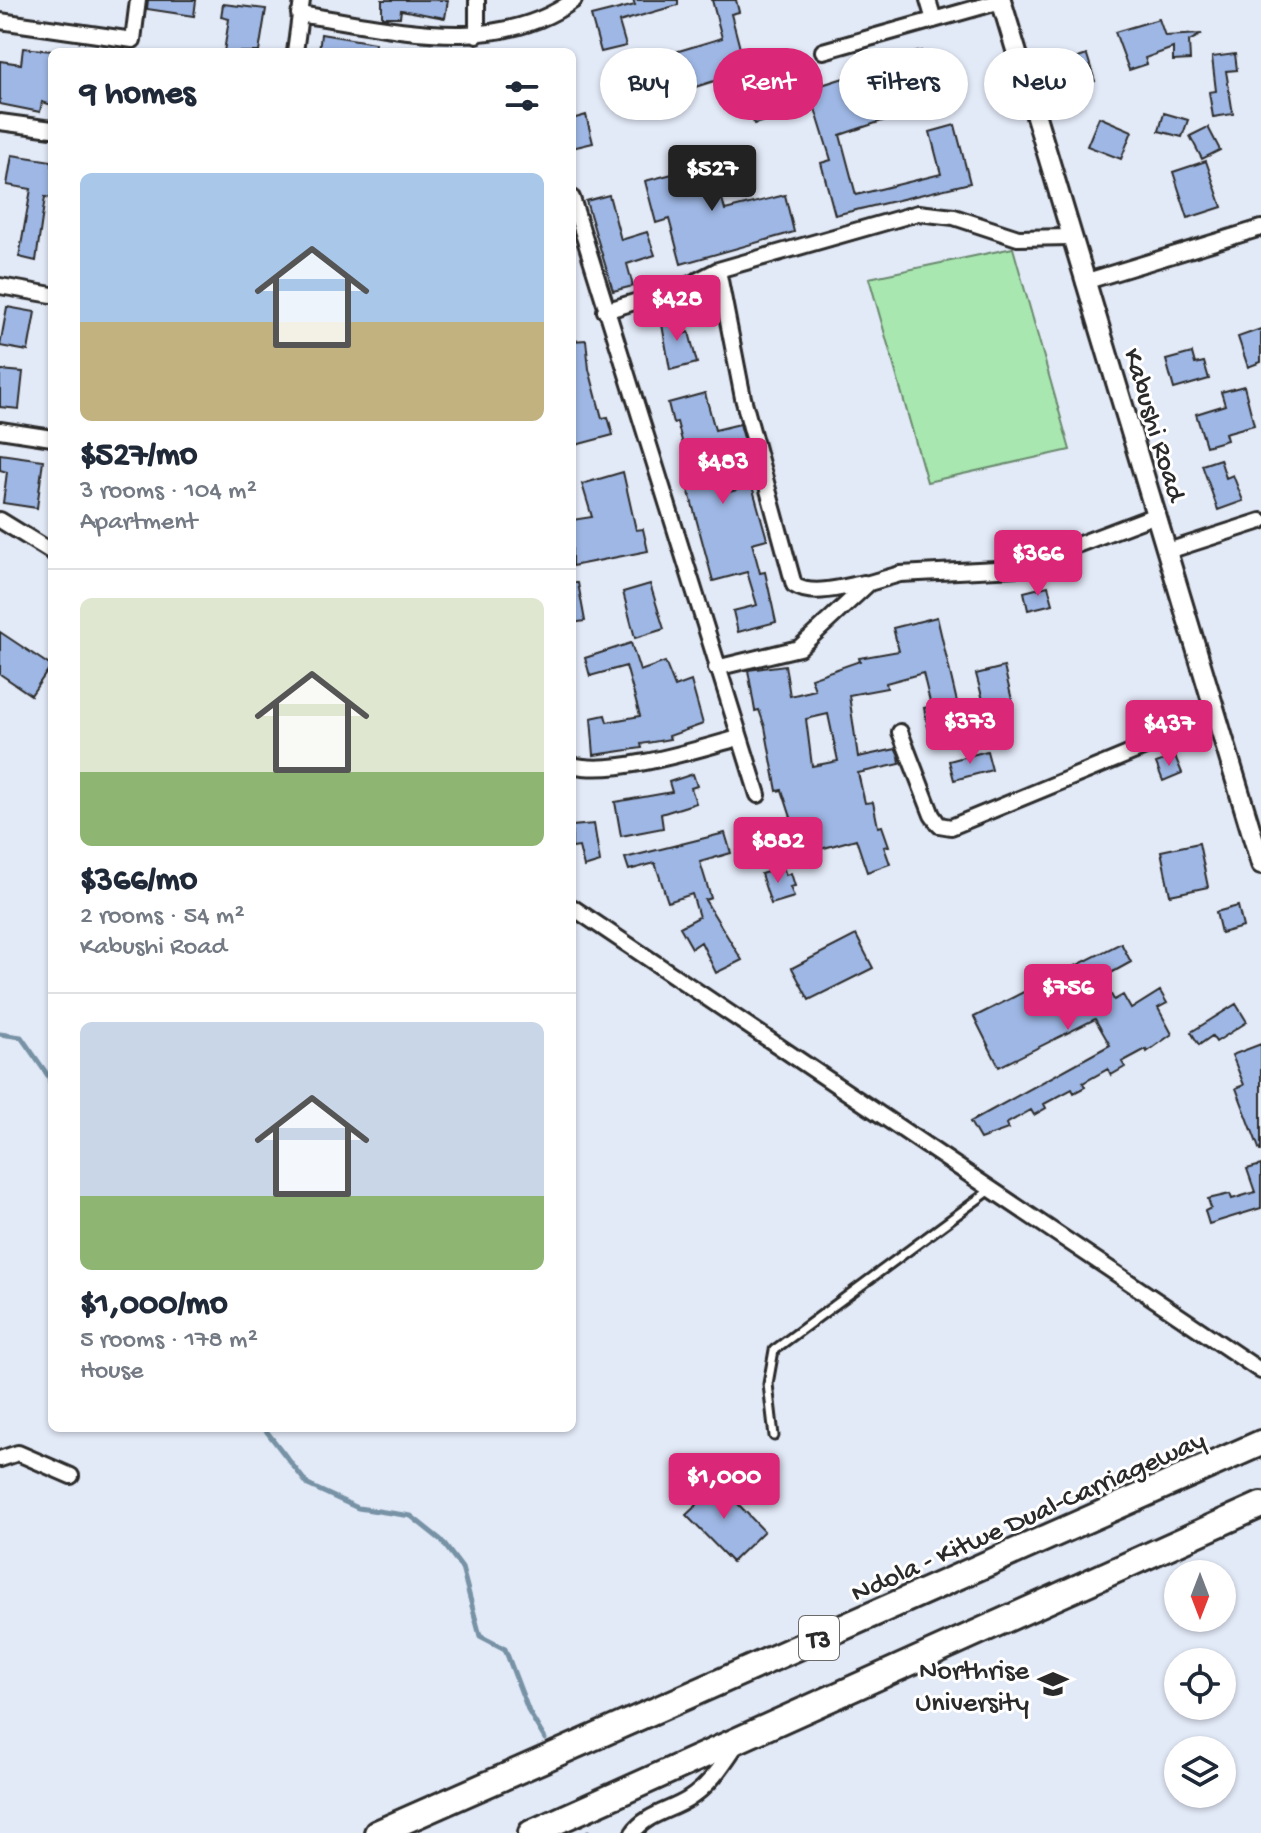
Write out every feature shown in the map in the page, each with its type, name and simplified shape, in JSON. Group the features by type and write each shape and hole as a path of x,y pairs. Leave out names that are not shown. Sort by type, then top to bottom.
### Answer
{"highway":[{"name":"Ndola - Kitwe Dual-Carriageway","path":"377,1833 1261,1443"},
{"name":"T3","path":"531,1833 1261,1505"}],"main road":[{"name":"Kabushi Road","path":"1001,1 1070,237 1217,713 1253,808 1261,864"}],"street":[{"path":"0,21 132,46 138,0"},
{"path":"477,0 477,35"},
{"path":"295,48 300,7 412,30 477,35 514,30 560,10 574,0"},
{"path":"928,0 934,20"},
{"path":"823,51 1001,1"},
{"path":"0,122 48,128"},
{"path":"576,212 758,795"},
{"path":"605,311 687,286 718,270 918,213 954,217 1018,238 1070,237"},
{"path":"1084,282 1261,228"},
{"path":"718,270 743,398 794,585 804,591 869,583 900,574 1016,568 1156,515"},
{"path":"0,286 48,294"},
{"path":"0,430 48,437"},
{"path":"0,520 48,550"},
{"path":"1168,551 1261,521"},
{"path":"716,668 799,648 823,622 869,583"},
{"path":"900,732 932,815 939,825 951,827 1155,743 1217,713"},
{"path":"576,765 601,767 678,755 738,738"},
{"path":"576,910 989,1191 1261,1371"},
{"path":"0,1459 18,1453 71,1476"},
{"path":"633,1833 654,1816 689,1799 708,1784 740,1738"}],"lane":[{"path":"774,1436 768,1384 774,1350 989,1191"}],"green space":[{"path":"1013,248 1070,450 927,482 869,278"}],"building":[{"path":"148,0 196,0 194,16 147,9"},
{"path":"382,0 448,0 445,18 401,10 400,17 382,17"},
{"path":"633,0 678,0 678,5 619,22 626,46 600,48 591,16 635,5"},
{"path":"712,0 736,0 739,12 731,14 740,48 713,48 713,81 697,86 697,48 689,48 722,38"},
{"path":"223,4 266,9 260,48 225,48 229,19 221,17"},
{"path":"1159,19 1165,36 1202,34 1189,41 1190,60 1173,61 1173,48 1145,58 1147,64 1129,70 1115,32"},
{"path":"321,34 375,43 374,48 319,48"},
{"path":"23,48 48,51 48,104 42,102 40,112 0,104 0,61 21,64"},
{"path":"1235,54 1237,70 1226,71 1233,114 1213,117 1209,92 1216,91 1212,57"},
{"path":"839,79 839,120 885,120 840,135 856,195 941,174 930,132 955,125 970,183 835,215 821,163 831,160 819,120 823,120 823,85"},
{"path":"1164,113 1188,120 1182,137 1159,131"},
{"path":"586,115 593,143 576,147 576,118"},
{"path":"1099,117 1132,131 1121,159 1087,146"},
{"path":"1208,127 1220,150 1202,159 1190,136"},
{"path":"710,152 725,210 785,195 794,232 681,264 669,219 656,223 645,181 688,170 685,158"},
{"path":"12,155 48,160 48,197 45,197 36,261 19,257 31,189 7,185"},
{"path":"1206,161 1222,207 1188,218 1173,172"},
{"path":"609,195 621,240 647,232 655,255 627,264 633,286 613,291 586,201"},
{"path":"7,307 35,312 28,351 0,346"},
{"path":"673,312 681,335 689,332 697,363 670,370 660,313"},
{"path":"1261,329 1261,362 1248,367 1238,337"},
{"path":"586,340 589,369 602,418 608,417 613,435 576,445 576,341"},
{"path":"1192,353 1195,364 1204,362 1209,379 1174,389 1166,360"},
{"path":"0,370 23,372 19,409 0,407"},
{"path":"1244,386 1254,425 1225,433 1227,440 1206,446 1196,414 1225,405 1221,392"},
{"path":"705,393 715,430 740,424 747,449 720,456 729,492 752,486 767,539 752,543 760,573 765,572 776,622 738,632 733,611 757,605 747,572 713,581 686,481 692,479 677,422 673,423 668,403"},
{"path":"0,454 43,460 37,508 3,503 7,472 0,470"},
{"path":"1220,459 1226,478 1233,475 1243,501 1218,510 1202,465"},
{"path":"623,472 636,530 643,529 648,551 576,565 576,519 592,517 582,484"},
{"path":"576,583 578,583 585,621 576,622"},
{"path":"650,584 664,629 635,638 623,592"},
{"path":"1048,586 1053,604 1028,610 1024,592"},
{"path":"937,617 961,719 928,727 924,708 931,706 923,673 886,683 887,688 849,695 858,757 896,749 900,764 858,773 865,803 873,802 878,827 882,826 889,846 884,847 890,864 867,872 856,839 803,854 782,790 777,791 765,727 759,710 755,711 748,670 785,665 790,696 815,690 811,678 860,661 859,658 899,651 893,628","holes":["828,714 838,761 812,766 806,719"]},
{"path":"0,632 48,664 48,670 31,695 0,674"},
{"path":"631,643 640,671 665,662 675,687 691,681 703,724 669,736 670,739 641,744 642,748 594,755 591,718 605,715 607,722 640,716 626,666 590,676 585,658"},
{"path":"1004,667 1013,704 986,711 976,674"},
{"path":"987,718 992,736 975,741 970,723"},
{"path":"987,751 992,770 954,780 949,761"},
{"path":"1175,756 1182,773 1163,781 1156,763"},
{"path":"693,774 697,786 691,788 696,803 661,814 663,828 621,836 615,802 672,792 669,782"},
{"path":"594,824 600,862 584,867 579,847 576,847 576,826"},
{"path":"725,833 731,853 700,862 711,898 705,900 742,960 716,973 701,942 692,948 680,927 699,917 692,894 668,902 655,863 629,870 625,858"},
{"path":"1199,843 1208,887 1170,895 1161,851"},
{"path":"783,867 786,875 791,873 795,886 790,887 794,897 771,904 761,874"},
{"path":"1238,906 1243,927 1221,933 1216,912"},
{"path":"856,935 873,968 809,1000 792,968"},
{"path":"1121,943 1131,962 1102,978 1114,1000 1123,995 1131,1009 1160,991 1167,1003 1158,1008 1172,1034 1147,1052 1146,1049 1122,1062 1125,1067 1111,1075 1108,1069 1083,1083 1085,1087 1074,1093 1072,1089 1044,1104 1046,1108 1034,1115 1031,1110 1006,1124 1008,1129 980,1139 970,1122 1110,1045 1095,1019 999,1067 974,1017"},
{"path":"1236,1004 1247,1022 1216,1042 1212,1036 1199,1045 1191,1032"},
{"path":"1261,1044 1260,1151 1236,1088 1244,1085 1232,1055"},
{"path":"1261,1165 1261,1208 1209,1224 1205,1211 1211,1208 1208,1199 1230,1194 1232,1199 1255,1192 1247,1169"},
{"path":"714,1479 764,1531 732,1562 686,1515 701,1501 696,1496"}],"waterway":[{"path":"0,1034 21,1037 48,1076"},
{"path":"267,1432 308,1485 358,1508 411,1516 441,1540 462,1568 480,1636 505,1649 529,1712 545,1739"}],"place":[{"name":"Northrise University","path":"1053,1684"}]}
